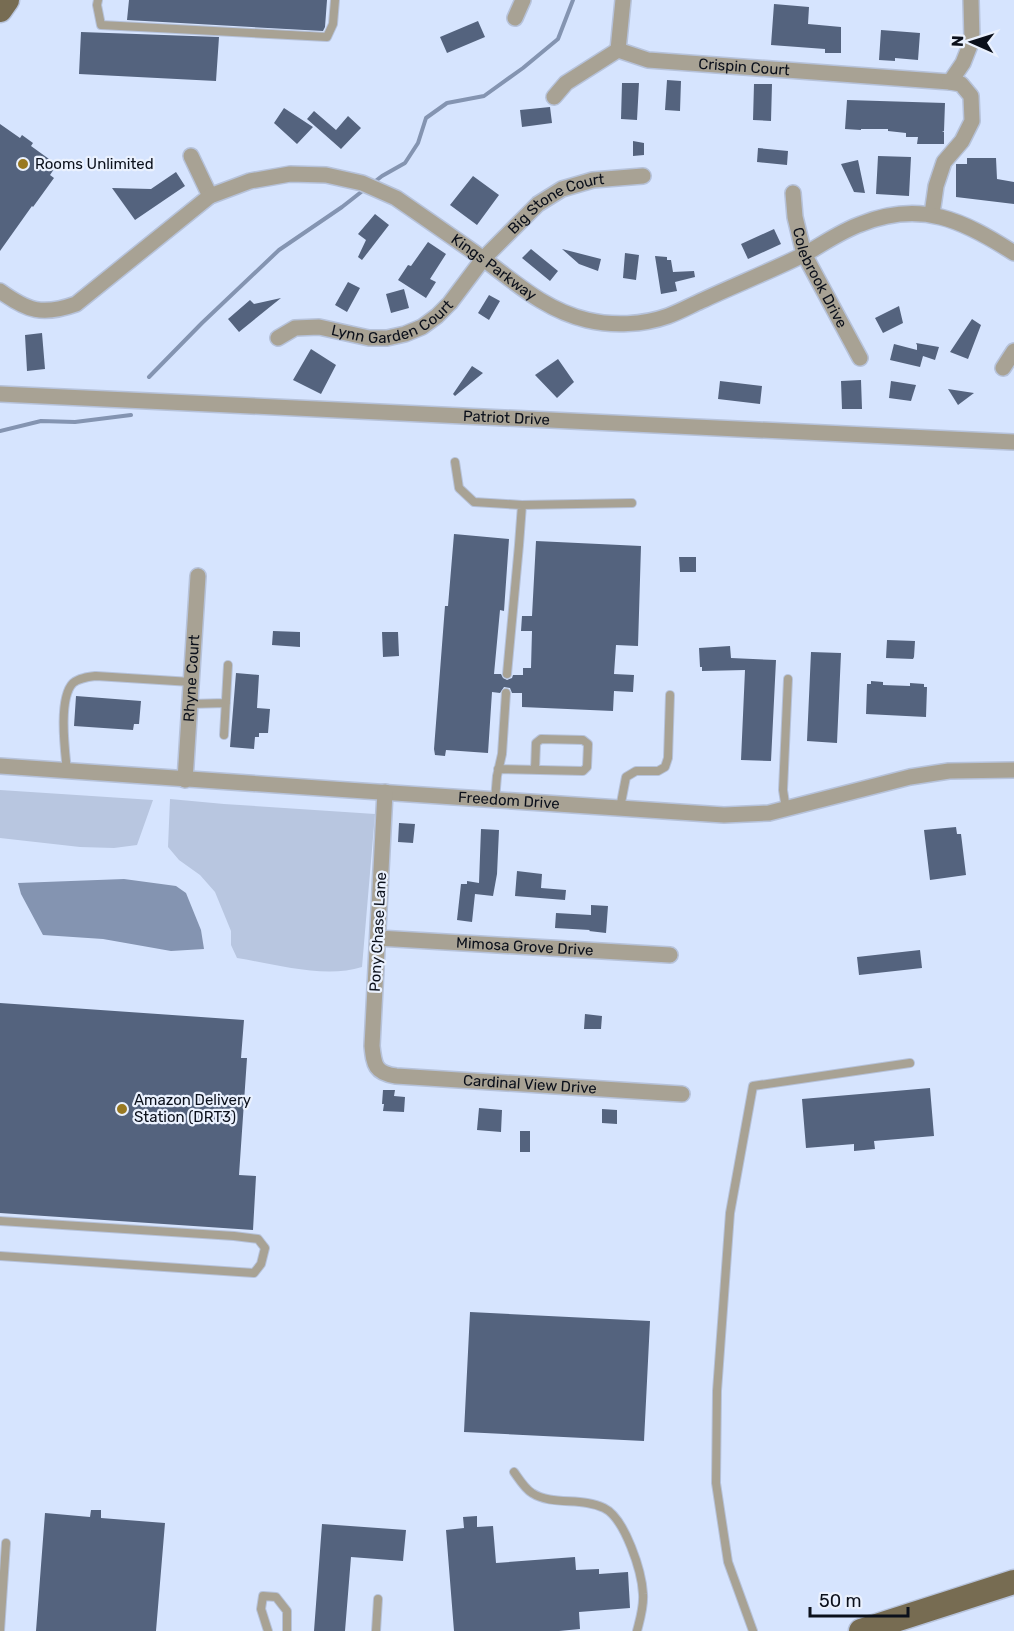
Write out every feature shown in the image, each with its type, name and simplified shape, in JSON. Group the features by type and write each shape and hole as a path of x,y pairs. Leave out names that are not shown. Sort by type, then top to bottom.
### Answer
{"main road":[{"path":"0,10 7,0"},
{"path":"861,1631 1014,1582"}],"street":[{"path":"515,18 523,0"},
{"path":"554,97 566,83 618,50 623,0"},
{"path":"932,214 936,186 944,162 962,141 972,121 971,96 961,84 950,82 963,63 972,40 971,0"},
{"name":"Crispin Court","path":"618,50 648,60 950,82"},
{"path":"190,156 210,196"},
{"name":"Kings Parkway","path":"0,291 23,307 41,311 59,310 76,304 210,196 250,180 271,176 308,174 344,178 396,198 531,296 559,311 589,321 620,324 651,321 666,316 804,254 853,227 876,218 932,214 955,220 984,234 1014,253"},
{"name":"Big Stone Court","path":"483,259 538,204 562,189 593,180 644,176"},
{"name":"Colebrook Drive","path":"793,193 795,216 804,254 860,358"},
{"name":"Lynn Garden Court","path":"278,338 295,328 319,327 369,338 387,338 405,334 422,327 437,316 450,303 483,259"},
{"path":"1003,368 1014,351"},
{"name":"Patriot Drive","path":"0,394 1014,442"},
{"name":"Rhyne Court","path":"185,780 198,576"},
{"name":"Freedom Drive","path":"0,766 724,815 769,813 929,774 949,771 1014,770"},
{"name":"Pony Chase Lane","path":"378,1070 373,1062 372,1046 384,792"},
{"name":"Mimosa Grove Drive","path":"378,938 670,955"},
{"name":"Cardinal View Drive","path":"378,1070 386,1075 396,1076 682,1094"}],"lane":[{"path":"98,0 101,25 327,37 333,24 335,0"},
{"path":"455,462 459,488 474,502 522,505 632,503"},
{"path":"507,674 522,505"},
{"path":"224,735 228,665"},
{"path":"67,771 63,726 66,699 72,684 83,678 96,676 191,682"},
{"path":"786,809 783,790 788,679"},
{"path":"495,800 502,754 506,693"},
{"path":"620,808 626,777 636,771 658,771 665,767 668,758 670,695"},
{"path":"190,704 226,703"},
{"path":"498,769 535,770 583,771 587,767 588,744 583,740 541,739 536,743 535,770"},
{"path":"753,1631 728,1562 716,1483 717,1391 730,1213 753,1086 910,1063"},
{"path":"0,1221 234,1236 258,1239 265,1248 261,1264 254,1273 0,1256"},
{"path":"514,1472 532,1493 546,1499 579,1501 606,1508 624,1530 640,1570 644,1595 638,1631"},
{"path":"0,1631 6,1543"},
{"path":"268,1631 261,1609 263,1596 276,1597 287,1611 287,1631"},
{"path":"376,1631 378,1599"}],"shaded area":[{"path":"0,790 153,800 137,845 114,848 80,847 0,838"},
{"path":"170,799 375,814 362,967 332,972 316,971 237,958 231,945 231,931 215,892 200,875 179,860 168,847"},
{"path":"124,879 176,886 186,893 201,930 204,949 171,951 103,939 43,935 21,894 18,883"}],"building":[{"path":"129,0 327,0 323,31 127,20"},
{"path":"774,4 809,7 808,24 841,27 841,53 825,53 825,49 771,45"},
{"path":"478,21 485,37 447,53 440,37"},
{"path":"881,30 920,33 918,60 895,58 895,61 879,60"},
{"path":"81,32 219,37 216,81 79,74"},
{"path":"667,80 681,81 680,111 665,110"},
{"path":"622,83 639,83 637,120 621,119"},
{"path":"754,84 772,84 771,121 753,120"},
{"path":"847,100 945,103 944,131 942,131 944,132 944,144 917,144 918,137 906,137 906,133 888,131 888,129 845,129"},
{"path":"550,107 552,123 522,127 520,110"},
{"path":"284,108 313,127 297,144 274,123"},
{"path":"314,111 336,130 348,116 361,128 341,149 307,119"},
{"name":"Rooms Unlimited","path":"0,124 20,138 22,135 33,143 31,146 49,159 46,163 54,169 50,175 54,178 0,251"},
{"path":"633,141 644,143 644,155 633,156"},
{"path":"758,148 788,151 787,165 757,162"},
{"path":"878,156 911,157 909,196 876,194"},
{"path":"967,158 996,158 997,179 1014,182 1014,204 956,197 956,164 967,164"},
{"path":"858,160 865,193 854,192 841,164"},
{"path":"176,172 185,186 135,220 112,188 151,189"},
{"path":"473,176 499,195 477,225 450,205"},
{"path":"375,214 389,225 362,260 358,257 366,240 358,234"},
{"path":"774,229 781,244 748,259 741,244"},
{"path":"428,242 446,254 430,279 436,282 426,298 398,280"},
{"path":"531,249 558,271 550,281 522,258"},
{"path":"562,249 601,259 598,271 579,264"},
{"path":"625,253 639,255 636,280 623,278"},
{"path":"655,256 667,257 667,260 671,260 673,272 694,271 695,277 675,282 677,291 661,294"},
{"path":"348,282 360,288 347,312 335,305"},
{"path":"404,289 409,308 391,313 386,294"},
{"path":"489,295 500,301 489,320 478,313"},
{"path":"281,298 239,332 228,319 250,300 254,304"},
{"path":"899,306 903,323 883,333 875,318"},
{"path":"972,319 981,325 968,359 950,352"},
{"path":"42,333 45,369 27,371 25,335"},
{"path":"916,343 939,347 935,360 923,356 920,367 890,360 894,344 917,350"},
{"path":"311,349 336,365 321,394 293,380"},
{"path":"558,359 574,382 557,398 535,375"},
{"path":"472,366 483,373 455,396 453,394"},
{"path":"861,380 862,409 842,409 841,381"},
{"path":"720,381 762,386 760,404 718,399"},
{"path":"891,381 916,385 911,401 889,398"},
{"path":"948,389 974,393 958,405"},
{"path":"454,534 509,539 504,611 500,610 494,674 501,674 507,680 513,675 523,675 523,668 531,668 532,631 521,631 522,616 532,616 536,541 641,546 638,646 616,645 614,674 634,675 633,692 614,691 613,711 522,707 522,693 512,693 510,688 504,687 500,693 492,692 488,753 446,750 445,756 435,755 445,606 448,606"},
{"path":"679,557 696,557 696,572 680,572"},
{"path":"273,631 300,632 300,647 272,645"},
{"path":"382,632 398,632 399,656 383,657"},
{"path":"887,640 915,641 913,659 886,658"},
{"path":"730,646 731,658 776,660 771,761 741,760 745,670 702,671 700,667 699,648"},
{"path":"811,652 841,653 837,743 807,741"},
{"path":"236,673 259,675 257,708 270,709 268,733 259,733 259,737 255,737 254,749 230,747"},
{"path":"871,681 883,682 883,685 924,684 924,687 927,687 926,717 866,714 867,684 871,684"},
{"path":"76,696 141,701 139,724 134,724 133,730 74,726"},
{"path":"399,823 415,824 413,843 398,842"},
{"path":"956,827 957,834 961,834 966,875 930,880 924,830"},
{"path":"481,829 499,830 497,874 493,896 475,894 472,922 457,920 461,884 467,884 467,881 479,883"},
{"path":"517,871 542,874 541,888 566,890 565,900 515,896"},
{"path":"591,905 608,906 606,933 555,928 556,913 591,915"},
{"path":"920,950 922,968 859,975 857,957"},
{"name":"Amazon Delivery Station (DRT3)","path":"0,1003 244,1020 241,1058 247,1058 239,1175 256,1176 253,1230 0,1213"},
{"path":"585,1014 602,1016 601,1029 584,1029"},
{"path":"930,1088 934,1136 874,1141 875,1149 854,1151 854,1144 806,1148 802,1099"},
{"path":"383,1090 395,1090 394,1096 405,1097 404,1112 383,1111"},
{"path":"479,1108 502,1110 501,1132 477,1130"},
{"path":"602,1109 617,1110 617,1124 602,1123"},
{"path":"520,1131 530,1131 530,1152 520,1152"},
{"path":"470,1312 650,1321 644,1441 464,1432"},
{"path":"91,1510 101,1510 101,1518 165,1523 156,1631 36,1631 45,1513 90,1517"},
{"path":"477,1516 477,1527 493,1526 496,1563 575,1557 576,1570 599,1569 599,1574 628,1572 630,1608 579,1612 580,1629 454,1631 446,1530 464,1528 463,1517"},
{"path":"322,1524 406,1530 403,1561 351,1557 345,1631 314,1631"}],"waterway":[{"path":"373,183 405,163 418,143 426,118 447,103 484,96 558,39 573,0"},
{"path":"149,377 279,250 365,189"},
{"path":"0,431 41,421 75,422 131,415"}],"place":[{"name":"Rooms Unlimited","path":"23,164"},
{"name":"Amazon Delivery Station (DRT3)","path":"122,1109"}]}
